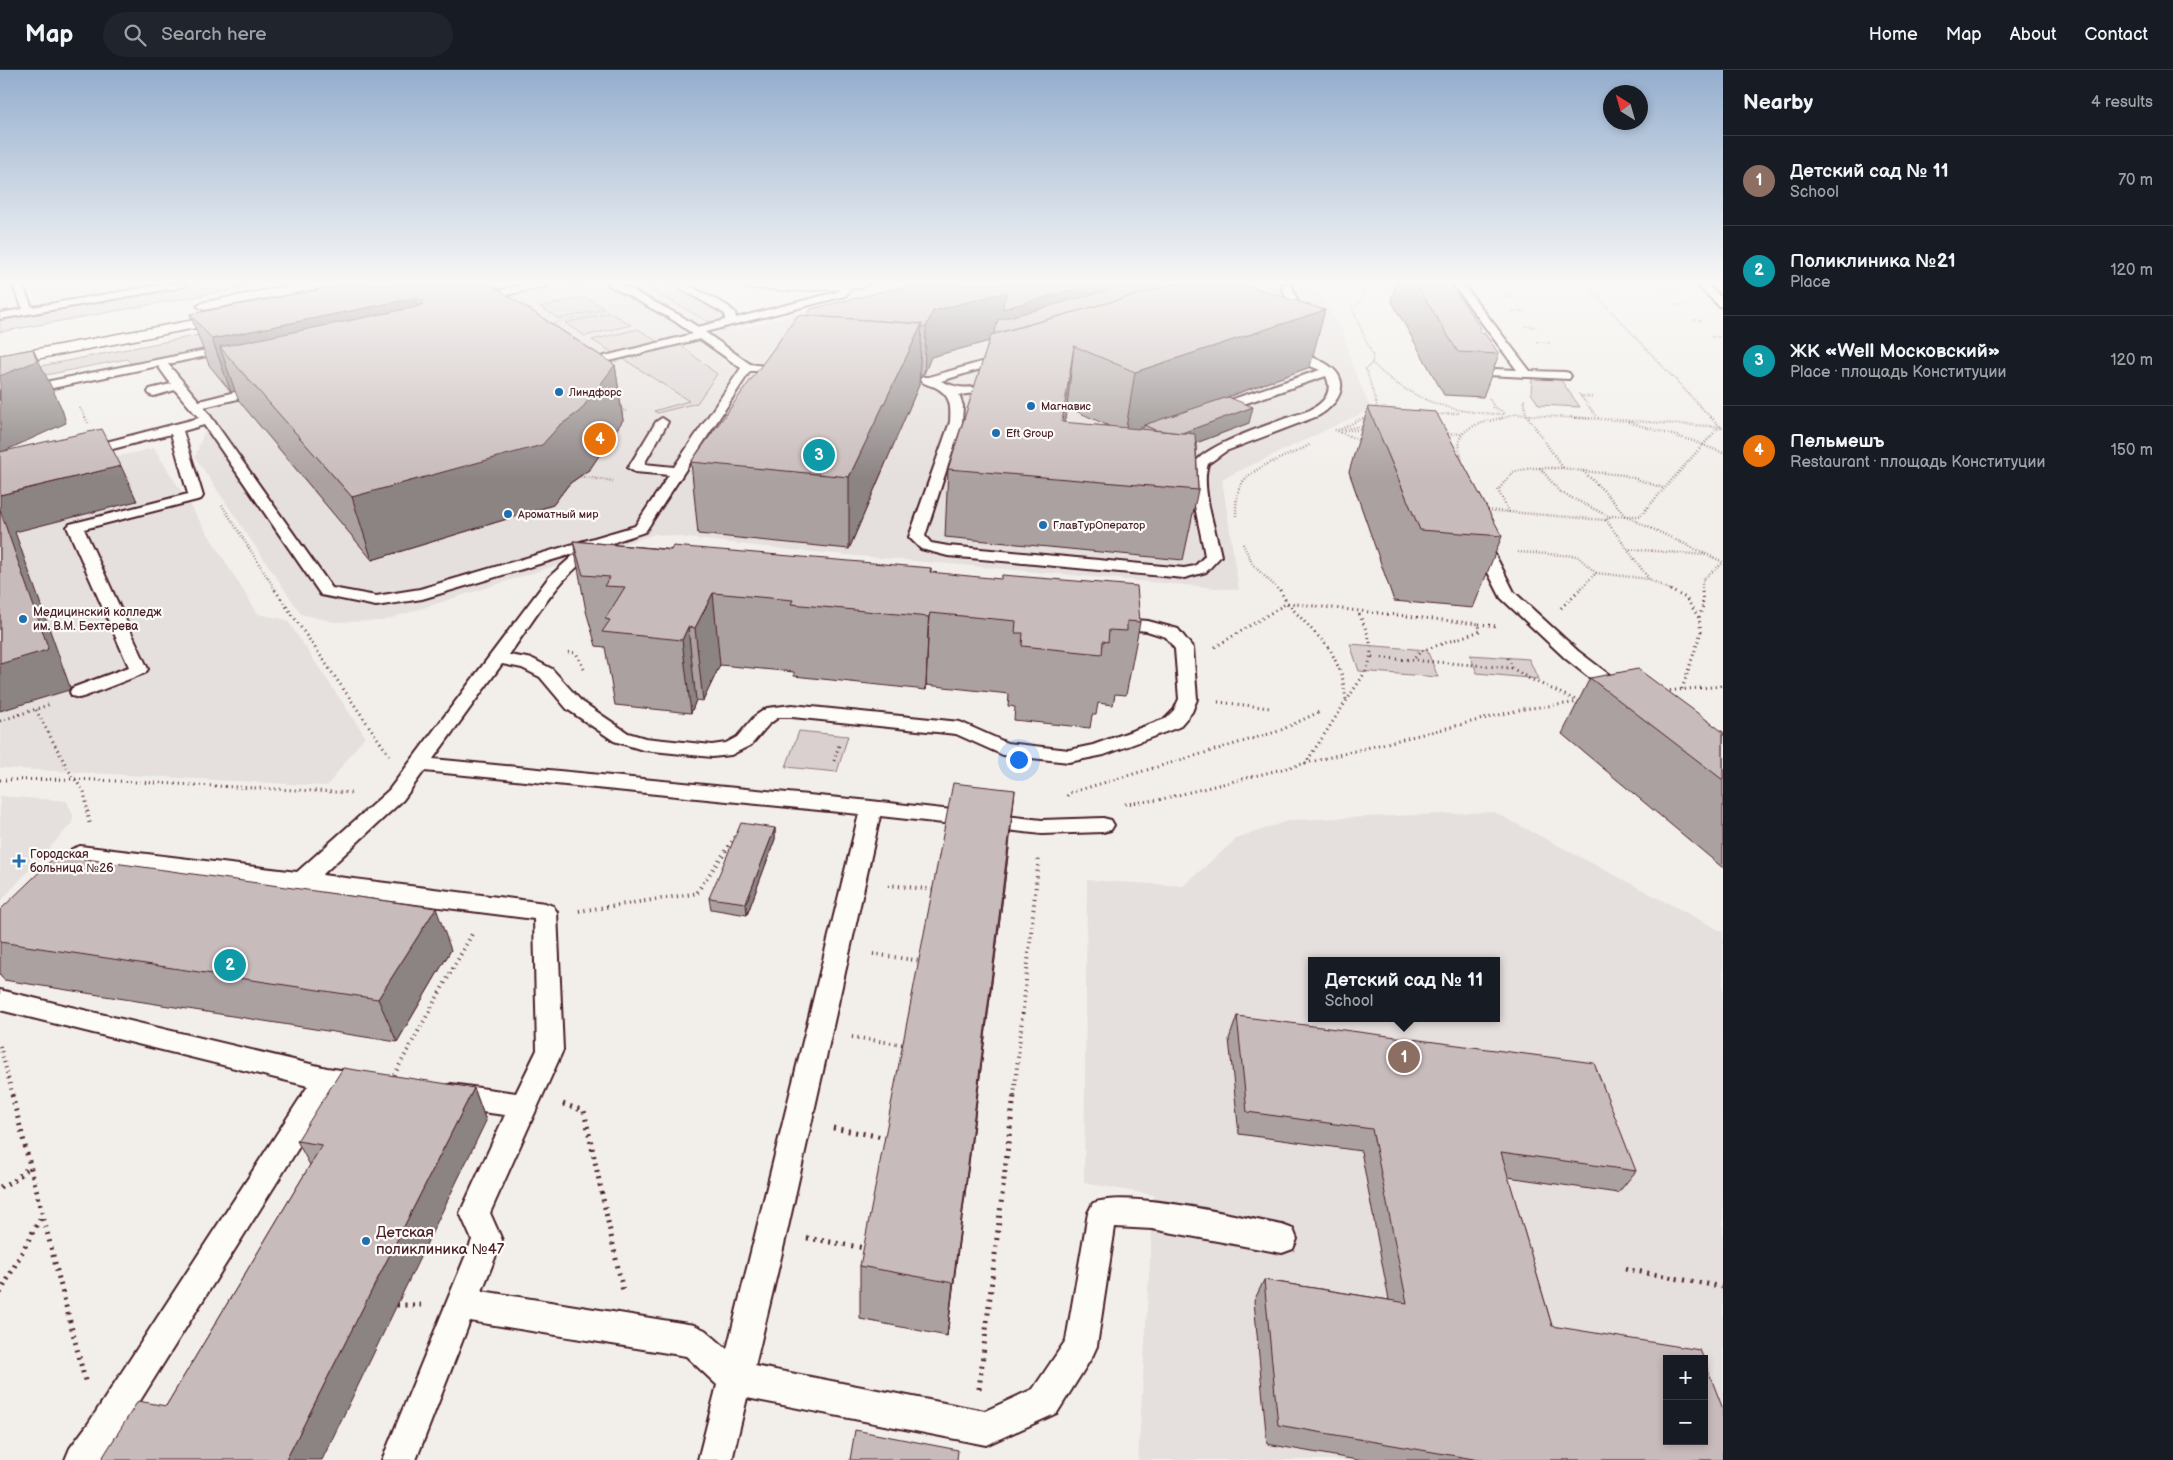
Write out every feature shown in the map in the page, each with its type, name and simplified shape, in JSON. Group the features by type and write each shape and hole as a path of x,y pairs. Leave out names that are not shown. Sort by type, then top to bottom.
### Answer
{"main road":[{"path":"0,361 63,349"}],"lane":[{"path":"0,395 229,349"},
{"path":"593,362 641,349"},
{"path":"722,349 747,367 770,369"},
{"path":"1507,349 1526,374"},
{"path":"950,391 957,402 956,422 917,537 926,546 948,551 1184,573 1199,572 1208,565 1213,556 1195,481 1200,466 1208,457 1221,448 1326,407 1334,395 1336,386 1334,377 1329,372 1314,363 1277,350"},
{"path":"929,381 1020,354"},
{"path":"161,363 178,386 196,405 327,592 376,601 422,594 640,529 747,367"},
{"path":"1200,415 1316,374 1329,372"},
{"path":"1472,372 1565,376"},
{"path":"914,378 929,381 950,391 965,392 988,389 1016,381"},
{"path":"154,392 178,386"},
{"path":"196,405 273,387"},
{"path":"75,458 84,456 92,450 205,420"},
{"path":"662,422 635,468 678,471"},
{"path":"80,692 139,669 75,527 196,496 176,429"},
{"path":"1465,508 1506,595 1538,622 1572,655 1629,699"},
{"path":"302,881 407,780 567,566 584,553 613,537"},
{"path":"584,553 610,556"},
{"path":"497,658 527,664 546,673 574,705 621,737 643,744 712,751 731,749 744,741 762,720 774,712 792,711 960,728 1003,749 1068,756 1096,751 1172,723 1183,712 1188,699 1184,648 1172,633 1148,626 1098,621"},
{"path":"407,780 870,808 1042,827 1103,825"},
{"path":"715,1460 772,1232 870,808"},
{"path":"43,896 80,854 545,912 550,1050 475,1213 487,1240 399,1460"},
{"path":"0,1000 327,1079 387,1087"},
{"path":"82,1460 100,1436 327,1079"},
{"path":"426,1093 526,1099"},
{"path":"463,1304 694,1341 735,1379 974,1424 986,1428 1045,1401 1081,1346 1103,1213 1152,1214 1282,1239"}],"path":[{"path":"1339,430 1356,423 1377,407 1376,397 1366,377 1366,368 1372,363 1373,356 1370,349"},
{"path":"1647,349 1722,428"},
{"path":"1372,363 1396,385 1464,413"},
{"path":"1526,374 1524,404 1526,414 1563,468"},
{"path":"1565,376 1598,418"},
{"path":"1580,396 1594,397"},
{"path":"613,403 627,412"},
{"path":"1429,416 1464,413 1506,414"},
{"path":"1464,467 1459,449 1462,434 1469,428 1516,414 1598,418 1722,428"},
{"path":"1620,420 1702,444 1723,453"},
{"path":"1339,430 1366,426"},
{"path":"1540,468 1560,492 1610,517 1640,516 1702,444 1722,428"},
{"path":"1366,443 1332,429 1367,431"},
{"path":"1443,433 1462,434"},
{"path":"1236,523 1238,488 1249,473 1300,453 1316,441"},
{"path":"1510,513 1498,490 1513,472 1540,468 1563,468 1614,472 1644,479 1663,488"},
{"path":"1583,471 1608,495 1625,516 1723,562 1702,580 1703,606 1699,618"},
{"path":"570,476 666,489"},
{"path":"196,496 220,502 292,616 407,780"},
{"path":"1465,508 1606,520 1610,517"},
{"path":"1606,520 1649,579"},
{"path":"1241,540 1253,565 1280,590 1287,604 1330,649 1342,675 1346,700"},
{"path":"1627,549 1710,556"},
{"path":"1596,573 1649,579 1686,598 1699,618 1701,632 1682,689"},
{"path":"1209,650 1287,604 1480,624 1480,631 1421,650 1413,660"},
{"path":"1305,764 1366,671 1372,657 1371,646 1358,611"},
{"path":"1372,657 1512,668 1528,678 1580,702"},
{"path":"1508,658 1512,668"},
{"path":"1103,825 1106,806 1158,800 1523,709 1580,702 1629,699 1682,689 1723,686"},
{"path":"0,721 36,710 80,692"},
{"path":"1188,699 1270,708"},
{"path":"36,710 84,792 90,824 80,854"},
{"path":"974,1424 1006,1174 1042,827 1069,793 1279,731 1319,712"},
{"path":"0,780 407,780"},
{"path":"575,912 698,893 738,834"},
{"path":"854,881 940,890"},
{"path":"387,1087 488,905"},
{"path":"838,950 926,961"},
{"path":"819,1032 911,1046"},
{"path":"0,1046 100,1436"},
{"path":"526,1099 584,1111 632,1332"},
{"path":"798,1122 894,1139"},
{"path":"0,1188 15,1180 30,1166"},
{"path":"0,1292 42,1214"},
{"path":"772,1232 873,1250"},
{"path":"1625,1269 1723,1287"}],"shaded area":[{"path":"128,349 206,349 131,364 127,359 0,384 0,374"},
{"path":"199,349 1348,349 1353,368 1371,409 1222,479 1239,590 792,550 655,534 382,621 334,622 301,614 195,457 208,421 159,357"},
{"path":"607,349 636,349 615,354"},
{"path":"659,349 685,349 717,374 697,403 657,413 654,411 689,401 622,358"},
{"path":"1532,378 1560,379 1580,407 1539,405 1531,393"},
{"path":"154,448 258,614 287,620 365,736 327,786 0,768 0,484"},
{"path":"1350,644 1427,650 1438,677 1359,671"},
{"path":"1470,655 1529,659 1538,679 1477,673"},
{"path":"799,731 848,736 837,772 786,767"},
{"name":"Городская больница №26","path":"0,796 67,801 73,815 72,823 0,902"},
{"path":"1494,812 1723,932 1723,1460 1138,1460 1154,1195 1084,1183 1087,880 1183,886 1236,839 1290,820"}],"building":[{"path":"33,349 37,361 0,376 0,355"},
{"path":"222,349 590,349 615,365 580,411 559,426 542,445 352,497"},
{"path":"773,349 910,349 849,477 691,462"},
{"path":"987,349 1074,349 1062,422 1195,434 1198,490 948,469"},
{"path":"1081,349 1206,349 1135,372"},
{"path":"1456,349 1495,349 1499,354 1458,352"},
{"path":"1228,397 1253,407 1182,433 1155,430 1144,425"},
{"path":"1368,407 1436,412 1502,536 1420,530"},
{"path":"102,429 121,466 0,495 0,452"},
{"path":"0,510 48,647 47,650 0,664"},
{"path":"573,541 671,550 673,546 931,568 930,572 1001,579 1002,575 1137,586 1140,622 1127,621 1127,631 1109,630 1108,642 1103,641 1102,654 1022,646 1023,633 1015,633 1016,621 930,613 929,617 791,604 793,600 713,593 695,628 688,627 682,640 602,632 610,620 605,619 625,587 604,586 610,577 583,575"},
{"path":"1638,669 1723,732 1723,780 1590,678"},
{"path":"953,783 1015,790 953,1283 860,1266"},
{"path":"741,823 775,828 746,903 709,898"},
{"path":"57,855 436,908 378,999 0,942 0,910"},
{"path":"1237,1016 1594,1063 1636,1171 1501,1152 1552,1326 1700,1350 1702,1355 1663,1355 1663,1445 1708,1445 1708,1370 1723,1409 1723,1460 1479,1460 1278,1425 1264,1280 1407,1303 1372,1129 1247,1112"},
{"name":"Детская поликлиника №47","path":"343,1068 474,1088 286,1460 101,1460 138,1401 166,1406 322,1145 297,1141"},
{"path":"855,1430 958,1450 957,1460 850,1460"}],"place":[{"name":"Линдфорс","path":"559,392"},
{"name":"Магнавис","path":"1031,406"},
{"name":"Eft Group","path":"996,433"},
{"name":"Пельмешъ","path":"600,439"},
{"name":"ЖК «Well Московский»","path":"819,455"},
{"name":"Ароматный мир","path":"508,514"},
{"name":"ГлавТурОператор","path":"1043,525"},
{"name":"Медицинский колледж им. В.М. Бехтерева","path":"23,619"},
{"name":"Городская больница №26","path":"19,861"},
{"name":"Поликлиника №21","path":"230,965"},
{"name":"Детский сад № 11","path":"1404,1057"},
{"name":"Детская поликлиника №47","path":"366,1241"}]}
